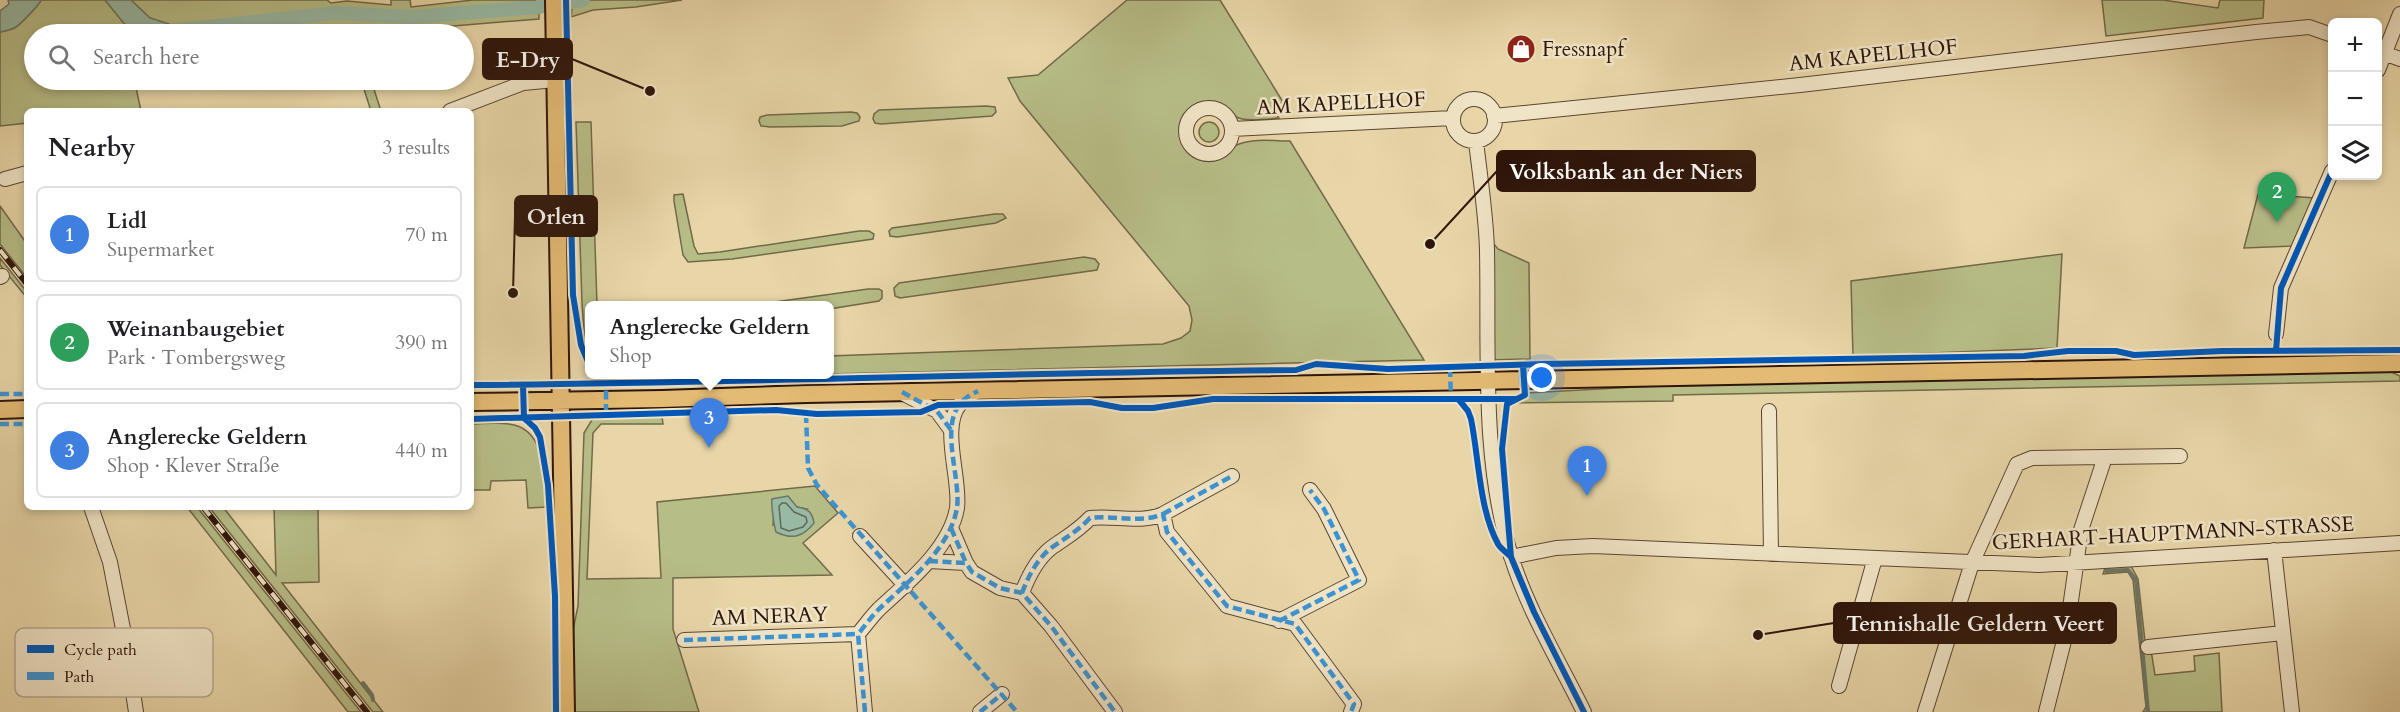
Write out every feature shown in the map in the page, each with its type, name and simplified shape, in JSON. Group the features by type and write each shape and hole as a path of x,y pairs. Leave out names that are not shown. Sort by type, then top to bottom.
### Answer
{"main road":[{"path":"554,0 566,712"},
{"path":"474,402 2400,363"},
{"path":"0,410 24,409"}],"street":[{"path":"2382,51 2400,14"},
{"name":"AM KAPELLHOF","path":"1476,141 1462,138 1456,132 1453,118 1459,105 1473,99 1487,104 1494,116 1788,86 2256,32 2309,27 2328,34"},
{"path":"2382,53 2400,59"},
{"path":"458,108 523,82 555,80"},
{"path":"1494,116 1491,133 1484,139 1476,141 1487,249 1489,381 1494,478 1511,557 1534,612 1584,712"},
{"name":"AM KAPELLHOF","path":"1232,129 1453,118"},
{"path":"5,179 24,174"},
{"path":"2277,334 2282,288 2328,180"},
{"name":"AM NERAY","path":"865,712 858,634 877,611 906,586 929,561 951,528 957,509 951,430 953,417 960,404 978,391"},
{"path":"902,392 937,411 951,430"},
{"path":"1769,411 1771,554"},
{"path":"1925,712 1972,563 2017,464 2032,458 2180,456"},
{"path":"2046,712 2067,629 2084,514 2105,457"},
{"path":"1022,593 1028,576 1049,549 1078,530 1090,518 1107,516 1151,519 1232,476"},
{"path":"1279,621 1359,580 1324,509 1310,490"},
{"path":"92,510 110,562 123,628"},
{"path":"1163,514 1167,532 1227,606 1295,624 1354,704 1351,712"},
{"path":"951,528 972,572 1000,588 1022,593 1051,626 1115,712"},
{"path":"860,536 906,586"},
{"name":"GERHART-HAUPTMANN-STRASSE","path":"1511,557 1556,548 1593,546 1972,563 2077,563 2400,543"},
{"path":"2274,550 2292,712"},
{"path":"1839,686 1875,558"},
{"path":"929,561 966,563"},
{"path":"2148,647 2283,633"},
{"name":"AM NERAY","path":"684,640 858,634"},
{"path":"980,712 1002,694"},
{"path":"134,697 136,712"}],"green space":[{"path":"41,0 105,0 125,24 24,24 24,90 136,90 140,108 24,108 24,123 0,126 0,32 16,27"},
{"path":"131,0 327,0 331,3 347,1 391,5 391,0 410,0 411,7 473,0 539,0 539,19 474,24 168,24 150,18"},
{"path":"573,0 682,0 636,7 593,10 571,17"},
{"path":"1127,0 1220,0 1283,102 1273,109 1279,118 1242,119 1214,103 1200,104 1184,116 1180,134 1182,143 1194,157 1210,161 1245,142 1290,141 1424,360 834,374 834,356 1163,344 1181,338 1190,331 1192,320 1189,306 1020,101 1008,78 1038,75"},
{"path":"2102,0 2163,0 2218,8 2220,0 2264,0 2263,18 2106,36"},
{"path":"364,90 374,90 380,108 370,108"},
{"path":"995,107 996,112 992,116 881,124 875,123 873,119 874,114 879,110"},
{"path":"857,113 860,117 859,121 842,126 770,127 761,126 759,121 760,117 767,115"},
{"path":"576,122 591,122 597,301 585,301 585,345"},
{"path":"1209,122 1216,125 1219,132 1216,139 1209,142 1202,139 1199,132 1202,125"},
{"path":"683,194 694,246 698,254 859,231 869,231 874,234 873,239 732,259 688,262 683,255 674,201 674,195"},
{"path":"2258,194 2315,198 2293,246 2244,248"},
{"path":"0,206 24,240 24,274 0,244"},
{"path":"1003,214 1006,218 996,223 897,237 890,236 889,231 892,228"},
{"path":"1486,235 1498,249 1529,263 1530,359 1488,360"},
{"path":"2062,254 2057,348 1853,356 1851,281"},
{"path":"1084,257 1095,259 1099,264 1097,270 900,298 895,296 894,288 899,283"},
{"path":"0,258 24,288 24,294 0,265"},
{"path":"868,289 882,291 882,298 879,301 834,308 834,301 782,301"},
{"path":"2389,371 2400,376 2400,381 1673,395 1673,401 1511,403 1526,393 1672,385"},
{"path":"662,417 663,424 601,424 593,433 587,579 661,578 657,502 815,486 838,513 803,543 832,575 673,578 673,629 699,712 573,712 572,635 578,606 584,433 593,418","holes":["797,507 807,509 773,525 774,510"]},
{"path":"474,424 509,424 521,428 531,435 542,457 548,507 528,508 526,480 491,481 490,490 474,490"},
{"path":"189,510 199,510 361,712 348,712"},
{"path":"211,510 225,510 276,575 274,510 318,510 319,582 282,583 383,712 373,712"},
{"path":"2131,566 2138,579 2146,650 2151,650 2155,675 2195,671 2194,656 2219,653 2222,712 2143,712 2146,707 2133,580 2128,572 2103,574 2105,568"}],"water":[{"path":"8,0 41,0 16,27 0,32 0,11 9,4"},
{"path":"105,0 131,0 150,18 169,24 125,24"},
{"path":"788,496 797,507 811,514 814,523 797,536 787,536 776,532 775,529 772,499"}],"waterway":[{"path":"234,24 335,13 414,17 537,7 583,0"},
{"path":"2106,571 2128,570 2136,580 2148,712"},
{"path":"363,683 373,700"}],"railway":[{"path":"0,250 24,280"},
{"path":"205,510 367,712"}],"marked path":[{"path":"1450,368 1451,399"},
{"path":"601,379 606,384 606,417"},
{"path":"865,712 858,634 879,609 926,564 937,551 953,523 957,508 951,439 954,414 968,396 978,391"},
{"path":"902,392 937,411 951,430"},
{"path":"0,394 24,394"},
{"path":"806,414 808,468 817,485 1017,712"},
{"path":"0,424 24,424"},
{"path":"1163,514 1232,476"},
{"path":"1279,621 1359,580 1324,509 1310,490"},
{"path":"1022,593 1041,557 1090,518 1137,519 1163,514 1167,532 1227,606 1295,624 1354,704 1351,712"},
{"path":"951,528 966,563"},
{"path":"929,561 966,563 972,572 1000,588 1022,593 1051,626 1115,712"},
{"path":"684,640 858,634"},
{"path":"980,712 1002,694"}],"cycle path":[{"path":"566,0 573,295 581,345 585,354"},
{"path":"2276,351 2281,288 2328,180"},
{"path":"834,379 1296,370 1316,364 1388,369 1544,364 2024,356 2068,351 2116,351 2134,355 2222,351 2400,350"},
{"path":"1523,365 1525,395 1507,404 1502,449 1511,557 1534,612 1584,712"},
{"path":"474,385 815,379"},
{"path":"523,385 524,418 535,428 540,437 548,485 555,596 556,712"},
{"path":"474,419 776,410 817,414 921,412 938,405 1090,402 1122,408 1153,408 1213,399 1516,399"},
{"path":"1459,400 1471,419 1487,515 1499,546 1511,557"}],"place":[{"name":"Fressnapf","path":"1521,49"},
{"name":"E-Dry","path":"650,91"},
{"name":"Weinanbaugebiet","path":"2277,222"},
{"name":"Volksbank an der Niers","path":"1430,244"},
{"name":"Orlen","path":"513,293"},
{"name":"Anglerecke Geldern","path":"709,448"},
{"name":"Lidl","path":"1587,496"},
{"name":"Tennishalle Geldern Veert","path":"1758,635"}]}
